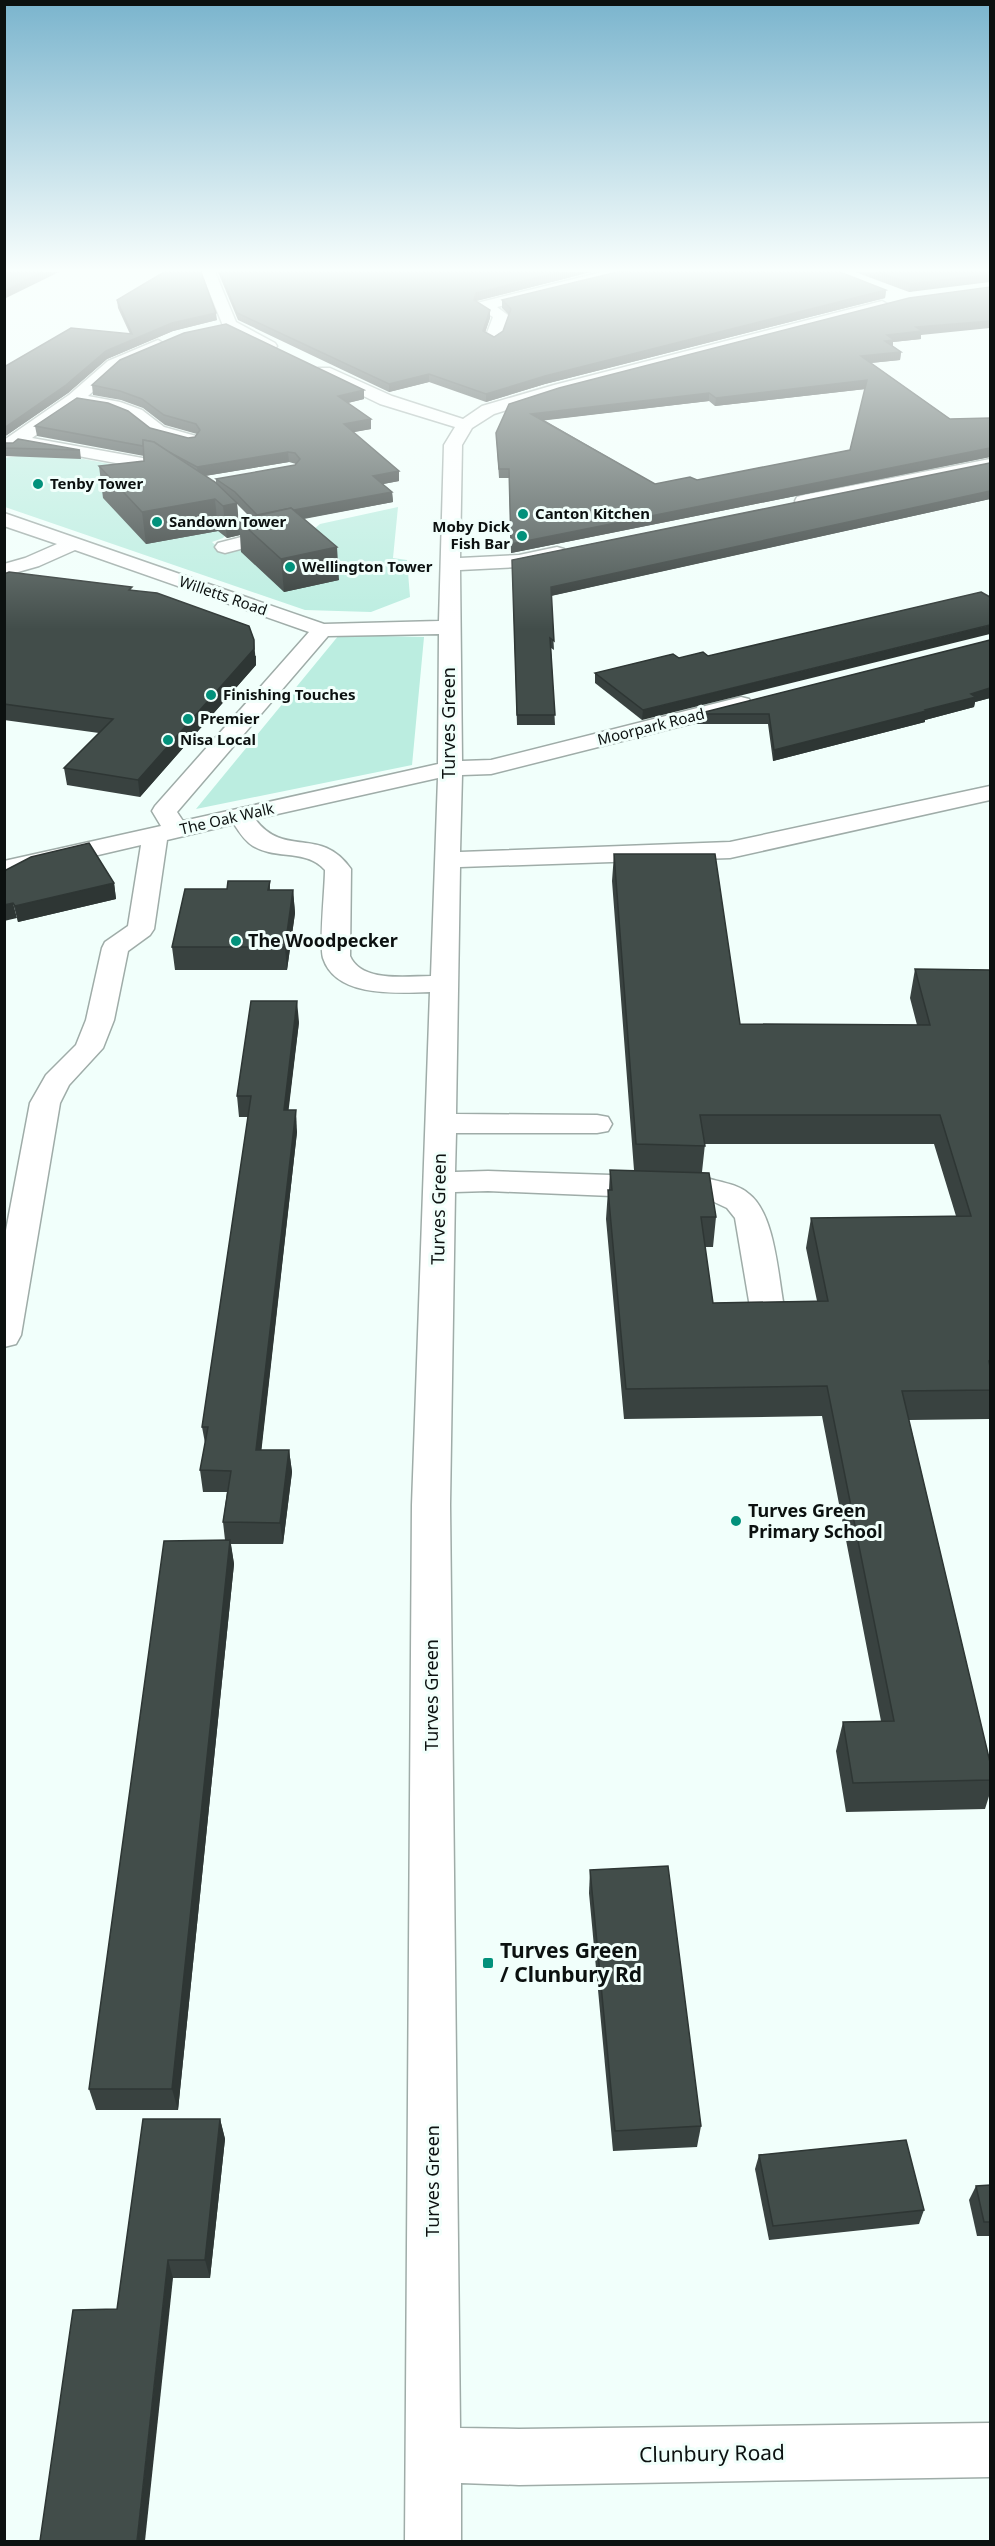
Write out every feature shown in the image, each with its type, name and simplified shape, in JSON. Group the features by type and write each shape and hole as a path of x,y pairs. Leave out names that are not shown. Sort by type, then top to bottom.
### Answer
{"street":[{"path":"12,443 84,391"},
{"path":"366,391 386,400 465,425 488,410 551,391"},
{"path":"75,399 114,406 136,414 158,431 190,440"},
{"name":"Turves Green","path":"433,2541 431,1505 450,768 449,627 453,445 465,425"},
{"path":"141,437 158,431"},
{"path":"12,443 164,467 195,485"},
{"path":"786,505 990,464"},
{"name":"Willetts Road","path":"4,519 321,630 449,627"},
{"path":"225,547 266,538 242,524"},
{"path":"4,570 32,562 75,543"},
{"path":"450,566 519,561 577,549"},
{"path":"4,1335 45,1103 56,1081 89,1048 100,1020 115,948 141,929 166,833 164,811 321,630"},
{"name":"Moorpark Road","path":"450,768 491,767 758,700"},
{"name":"The Oak Walk","path":"4,869 450,768"},
{"path":"447,861 730,850 990,794"},
{"path":"240,816 261,841 273,846 324,854 332,860 338,869 336,956 340,965 350,975 363,980 444,984"},
{"path":"441,1123 597,1124"},
{"path":"439,1183 488,1181 706,1188 727,1193 744,1205 751,1218 767,1307"},
{"name":"Clunbury Road","path":"434,2455 519,2457 990,2450"}],"green space":[{"path":"46,452 121,466 227,533 223,538 212,542 224,553 321,535 314,529 320,524 398,507 393,558 407,560 410,597 371,612 305,610 5,507 4,458"},
{"path":"339,635 424,637 412,765 196,809"}],"building":[{"path":"4,391 58,391 4,428"},
{"path":"120,391 360,391 338,396 371,419 344,424 399,471 373,476 392,492 257,515 235,492 216,479 295,465 300,459 295,453 288,452 197,467 154,442 143,440 143,446 35,426 77,398 108,403 128,411 150,428 188,438 195,437 200,430 196,424 164,415 142,399"},
{"path":"477,391 496,391 486,394"},
{"path":"550,391 776,391 716,398 709,393 531,414 655,484 690,477 697,480 850,450 864,391 910,391 950,419 990,418 990,448 511,544 509,469 499,469 496,433 509,404"},
{"path":"18,439 80,450 4,448 4,443 13,443"},
{"path":"143,440 154,442 215,482 237,503 223,506 215,499 142,512 99,466 144,461"},
{"path":"990,463 990,491 551,587 554,641 550,638 555,715 517,715 512,560"},
{"path":"291,508 337,547 281,559 238,520"},
{"path":"9,572 132,587 129,590 157,593 249,626 254,640 254,649 138,780 64,768 113,719 4,704 4,574"},
{"path":"981,592 990,597 990,625 643,710 595,673 673,654 679,658 703,652 708,656"},
{"path":"990,640 990,688 971,694 976,697 774,750 769,714 697,714"},
{"path":"89,843 114,883 15,906 13,903 4,905 4,871 31,857"},
{"path":"614,854 715,854 740,1024 930,1025 915,969 990,970 990,1390 902,1391 990,1762 990,1780 853,1783 843,1722 894,1721 827,1386 626,1389 608,1190 612,1190 610,1170 709,1173 716,1217 701,1217 713,1303 828,1301 811,1218 971,1216 940,1115 700,1115 705,1146 636,1144"},
{"path":"228,881 270,881 268,890 293,890 285,947 172,947 185,889 227,889"},
{"path":"251,1001 297,1001 284,1110 296,1110 256,1450 289,1450 280,1523 223,1522 231,1471 200,1470 208,1427 202,1427 251,1096 237,1096"},
{"path":"230,1540 172,2089 89,2089 164,1541"},
{"path":"668,1866 701,2126 615,2131 590,1870"},
{"path":"143,2119 220,2119 205,2260 168,2260 137,2541 40,2541 73,2310 117,2309"},
{"path":"906,2140 924,2210 773,2226 759,2155"},
{"path":"990,2185 990,2222 984,2222 976,2186"}],"place":[{"name":"Tenby Tower","path":"38,484"},
{"name":"Canton Kitchen","path":"523,514"},
{"name":"Sandown Tower","path":"157,522"},
{"name":"Moby Dick Fish Bar","path":"522,536"},
{"name":"Wellington Tower","path":"290,567"},
{"name":"Finishing Touches","path":"211,695"},
{"name":"Premier","path":"188,719"},
{"name":"Nisa Local","path":"168,740"},
{"name":"The Woodpecker","path":"236,941"},
{"name":"Turves Green Primary School","path":"736,1521"},
{"name":"Turves Green / Clunbury Rd","path":"488,1963"}]}
